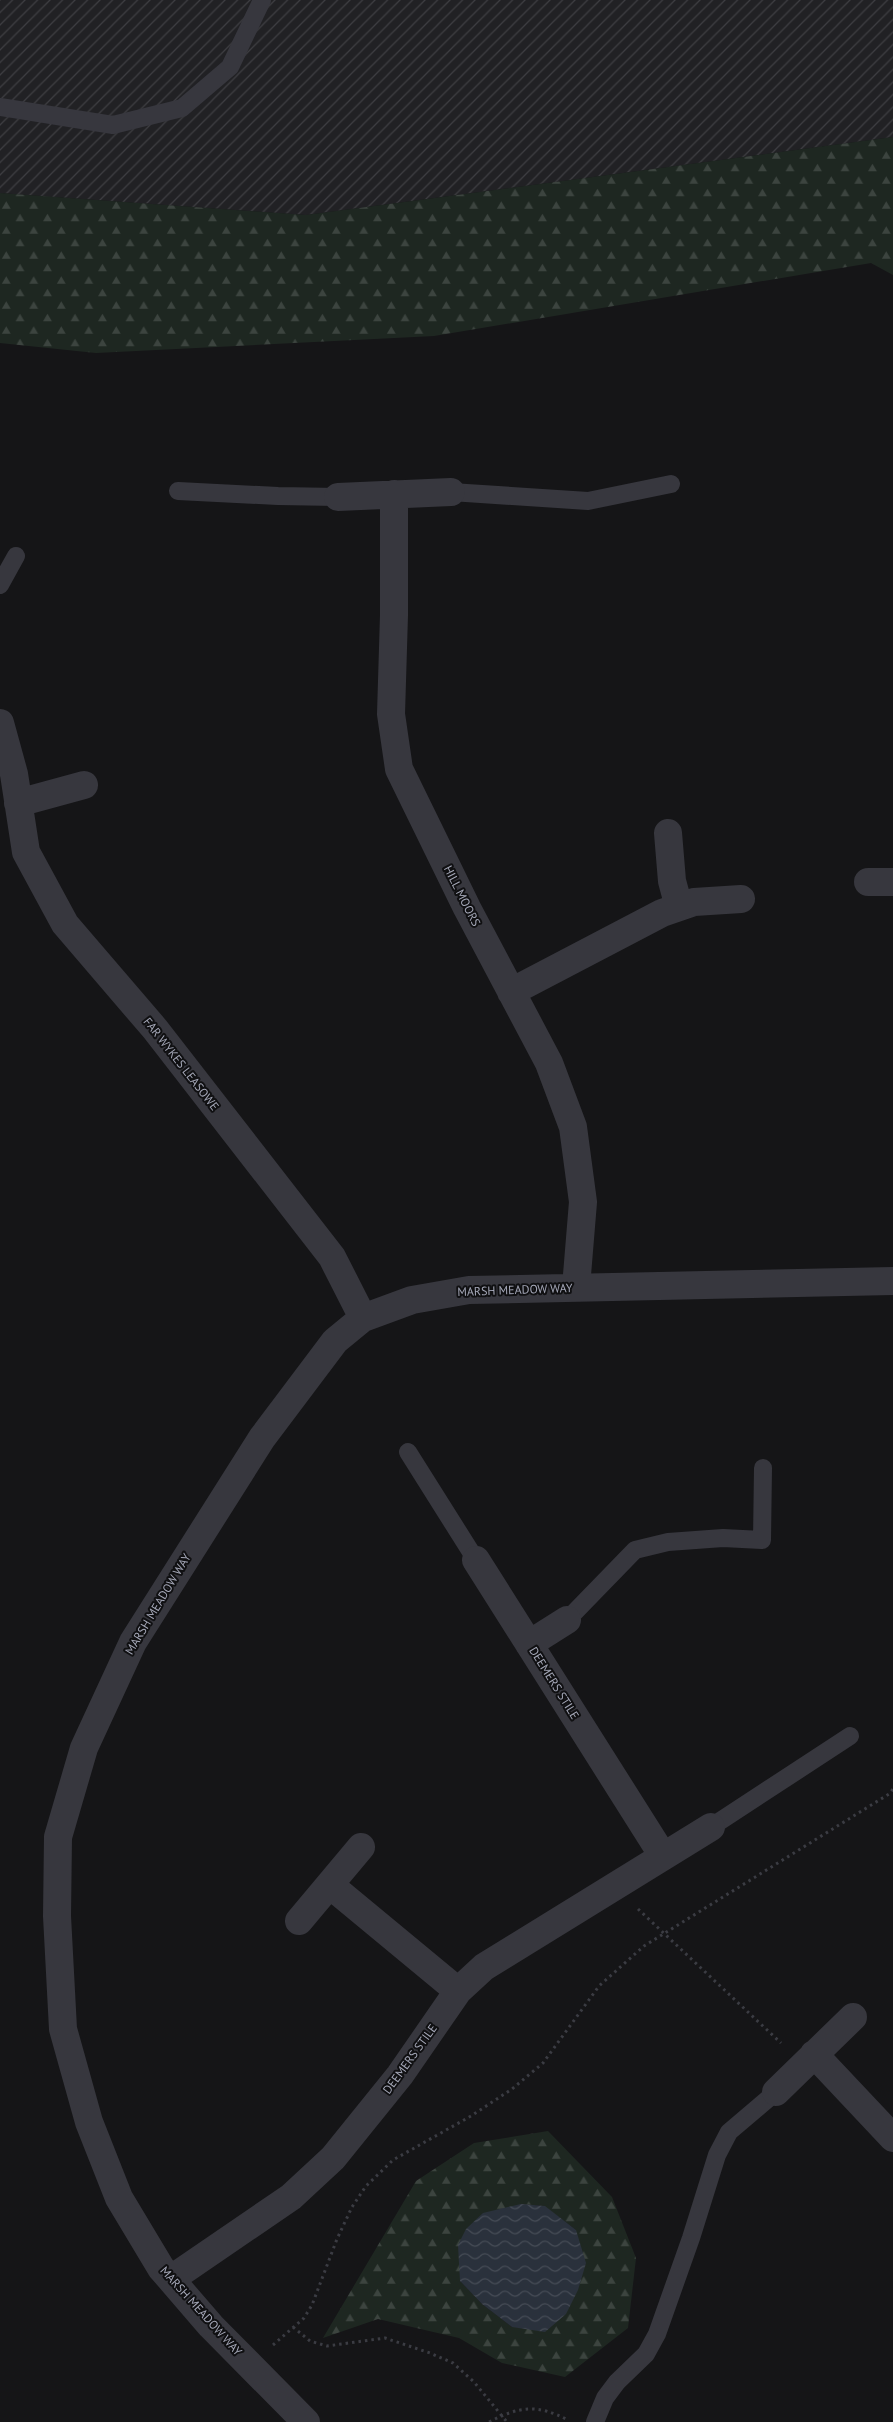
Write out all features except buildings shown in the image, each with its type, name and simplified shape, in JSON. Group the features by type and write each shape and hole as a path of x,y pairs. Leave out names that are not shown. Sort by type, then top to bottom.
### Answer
{"street":[{"path":"338,497 451,492"},
{"name":"HILL MOORS","path":"394,494 394,616 391,714 399,769 511,992 549,1063 573,1128 583,1202 576,1288"},
{"name":"FAR WYKES LEASOWE","path":"0,723 14,774 26,852 65,924 155,1029 332,1257 363,1318"},
{"path":"18,803 84,785"},
{"path":"668,834 672,881 680,907"},
{"path":"511,992 662,913 694,902 741,899"},
{"name":"MARSH MEADOW WAY","path":"306,2422 211,2326 161,2268 119,2198 89,2122 63,2029 56,1916 58,1837 84,1748 133,1642 262,1438 334,1341 363,1318 412,1300 468,1290 893,1281"},
{"name":"DEEMERS STILE","path":"476,1560 663,1856"},
{"path":"529,1644 567,1620"},
{"name":"DEEMERS STILE","path":"171,2279 291,2198 333,2158 400,2075 458,1991 484,1967 711,1826"},
{"path":"299,1921 361,1847"},
{"path":"330,1884 458,1991"},
{"path":"776,2092 853,2017"},
{"path":"809,2060 893,2138"}],"lane":[{"path":"0,107 113,125 182,108 230,67 262,0"},
{"path":"451,492 588,501 671,484"},
{"path":"178,490 278,496 338,497"},
{"path":"0,585 16,556"},
{"path":"408,1452 476,1560"},
{"path":"567,1620 635,1550 668,1542 723,1538 762,1540 763,1468"},
{"path":"711,1826 850,1736"},
{"path":"595,2422 605,2398 617,2382 646,2354 657,2334 721,2147 729,2132 776,2092"}],"path":[{"path":"250,2366 304,2318 312,2305 337,2239 352,2207 366,2186 393,2160 512,2089 543,2062 599,1986 626,1960 663,1933 889,1794 893,1789"},
{"path":"614,1886 663,1933 809,2060"},
{"path":"293,2327 310,2341 327,2346 385,2338 453,2363 474,2382 507,2422"},
{"path":"489,2422 502,2415 524,2408 549,2410 571,2422"}],"shaded area":[{"path":"0,0 893,0 893,137 306,215 0,193"}],"green space":[{"path":"893,137 893,275 871,263 434,336 96,353 0,343 0,193 306,215"},
{"path":"548,2131 612,2197 636,2258 628,2328 565,2377 502,2363 459,2338 378,2319 323,2338 416,2181 474,2143","holes":["521,2204 544,2206 576,2230 512,2327 482,2304 460,2281"]}],"water":[{"path":"521,2204 545,2206 576,2230 586,2263 578,2290 566,2314 545,2332 512,2327 482,2304 460,2281 458,2245 466,2229 483,2213"}]}
